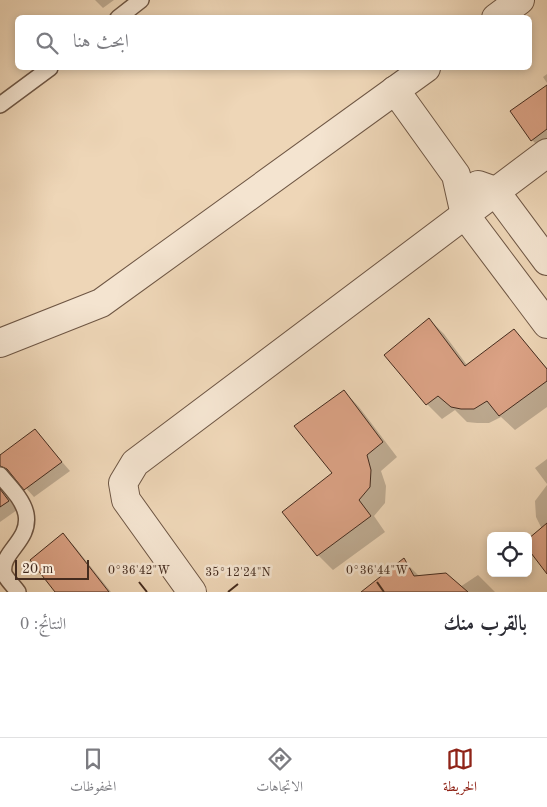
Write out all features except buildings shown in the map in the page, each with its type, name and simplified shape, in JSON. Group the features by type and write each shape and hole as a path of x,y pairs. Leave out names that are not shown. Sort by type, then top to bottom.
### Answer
{"street":[{"path":"500,15 520,0"},
{"path":"0,343 101,303 423,70"},
{"path":"395,90 456,176 465,215 547,324"},
{"path":"192,592 126,500 123,483 135,463 495,191 547,154"},
{"path":"456,176 495,191 547,261"}],"lane":[{"path":"122,15 141,0"},
{"path":"0,105 47,70"},
{"path":"0,475 22,503 26,513 25,533 5,556 3,572 18,592"}]}
